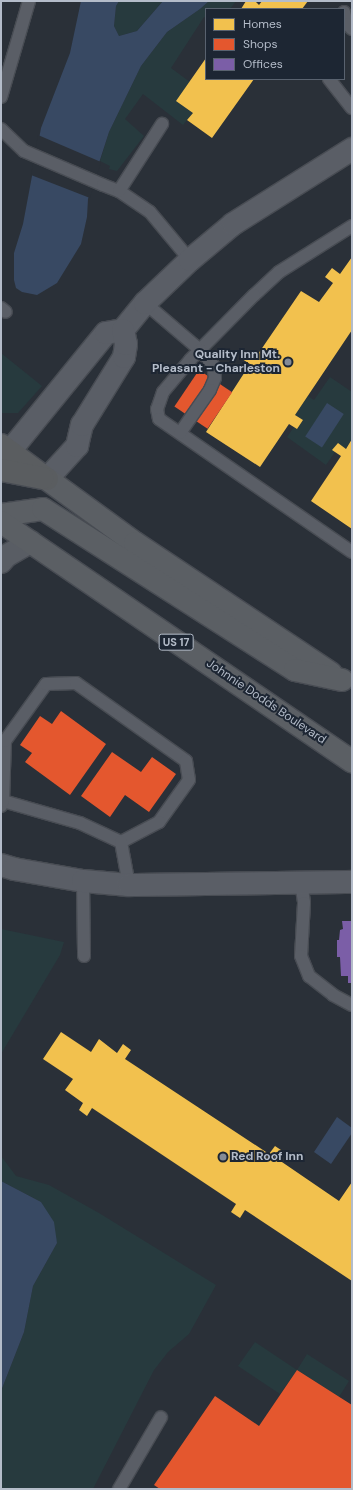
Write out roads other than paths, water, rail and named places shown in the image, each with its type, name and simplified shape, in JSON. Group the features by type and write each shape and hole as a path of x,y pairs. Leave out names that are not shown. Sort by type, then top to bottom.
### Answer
{"highway":[{"path":"4,455 47,479 135,543 347,684"},
{"path":"1,515 43,510 295,670 347,684"},
{"name":"Johnnie Dodds Boulevard","path":"1,522 352,761"}],"main road":[{"path":"1,562 6,556 30,542"}],"street":[{"path":"4,455 106,333 123,330 145,303 190,260 233,224 352,149"},
{"path":"47,479 77,446 82,425 124,357 126,344 123,330"},
{"path":"1,865 14,869 83,881 129,884 352,882"}],"lane":[{"path":"1,97 29,1"},
{"path":"345,16 347,24 352,29"},
{"path":"330,80 352,108"},
{"path":"119,191 162,124"},
{"path":"1,129 24,151 119,191 150,212 190,260"},
{"path":"352,226 279,272 200,350 162,392 157,409 159,419 352,552"},
{"path":"145,303 200,350 213,365 215,378 210,390 180,433"},
{"path":"76,683 186,761 189,780 159,822 121,842 80,823 2,803 5,741 46,684 76,683"},
{"path":"121,842 129,884"},
{"path":"83,881 84,956"},
{"path":"301,883 304,903 301,956 308,976 333,995 352,1006"},
{"path":"119,1489 162,1417"}],"water":[{"path":"81,1 119,1 116,6 114,26 119,36 137,31 163,1 209,1 167,32 141,66 109,132 88,199 87,217 81,244 57,283 37,295 22,292 16,288 14,280 14,253 23,224 41,128 70,53"},
{"path":"327,403 344,414 322,447 305,437"},
{"path":"337,1117 352,1128 352,1133 331,1164 314,1152"},
{"path":"1,1181 41,1202 54,1222 57,1243 33,1286 24,1332 1,1391"}],"place":[{"name":"Quality Inn Mt. Pleasant - Charleston","path":"288,362"},
{"name":"Red Roof Inn","path":"223,1157"}]}
